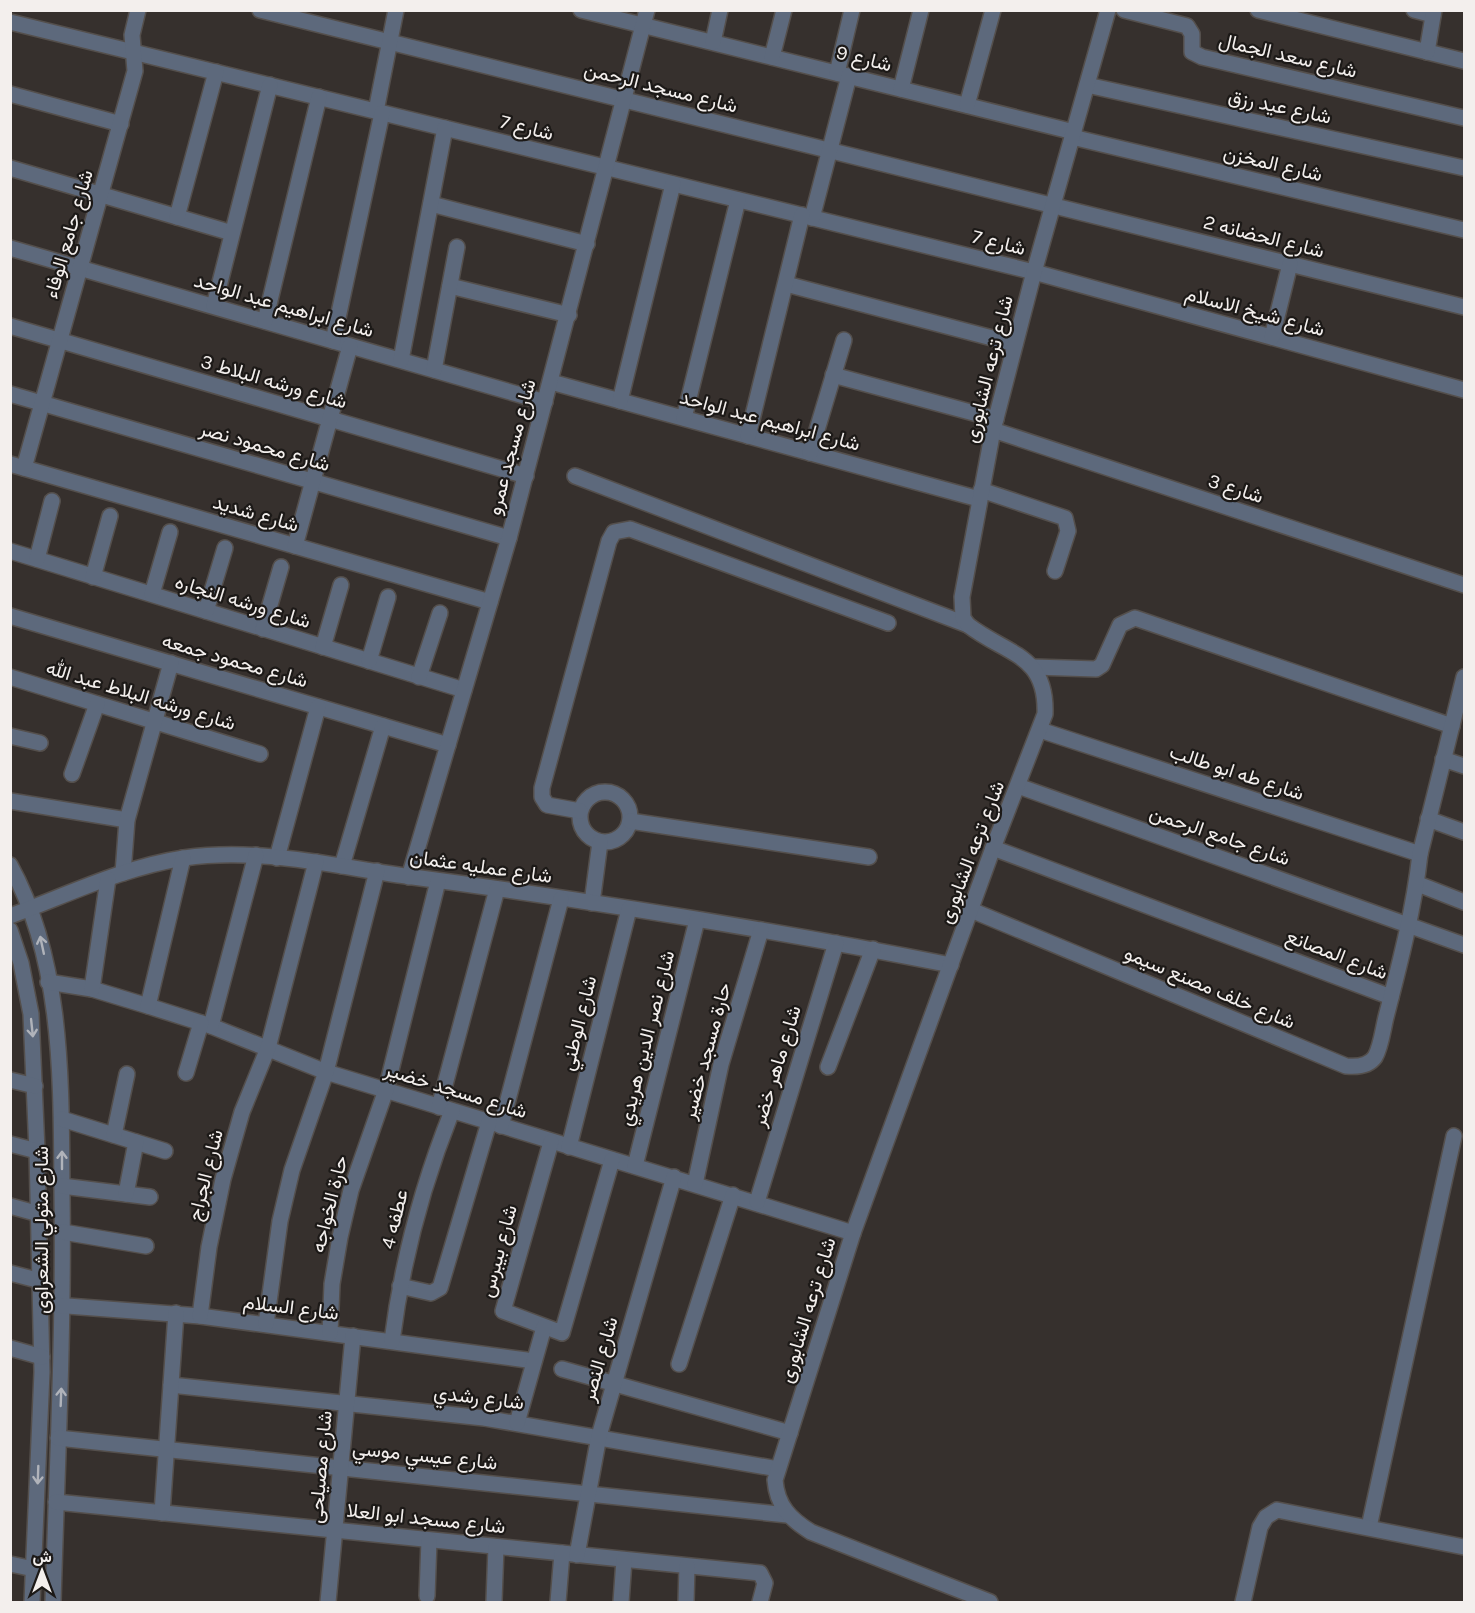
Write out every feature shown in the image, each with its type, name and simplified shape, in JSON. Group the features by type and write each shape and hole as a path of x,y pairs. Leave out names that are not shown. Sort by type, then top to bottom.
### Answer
{"street":[{"name":"شارع جامع الوفاء","path":"17,466 43,403 121,124 135,71 132,35 138,10"},
{"name":"شارع مسجد الرحمن","path":"260,10 1053,204"},
{"path":"333,341 379,112 396,10"},
{"name":"شارع 9","path":"581,10 645,18 712,42 967,105 1073,135"},
{"path":"712,42 720,10"},
{"path":"772,57 784,10"},
{"path":"748,436 786,284 830,150 852,10"},
{"path":"901,89 921,10"},
{"path":"967,105 993,10"},
{"name":"شارع ترعه الشابورى","path":"787,1515 776,1495 775,1480 853,1233 993,848 1045,714 1046,698 1042,682 1034,668 1021,655 968,625 963,618 962,597 995,424 1034,272 1108,10"},
{"name":"شارع سعد الجمال","path":"1124,10 1187,27 1192,34 1192,52 1202,57 1464,118"},
{"path":"1258,10 1464,61"},
{"path":"1414,10 1434,13 1427,52"},
{"name":"شارع مسجد عمرو","path":"410,877 526,476 645,18"},
{"name":"شارع 7","path":"10,22 1034,272"},
{"path":"177,217 216,72"},
{"path":"214,306 270,85"},
{"name":"شارع عيد رزق","path":"1087,85 1464,168"},
{"path":"10,94 121,124"},
{"path":"265,321 319,97"},
{"path":"401,360 445,128"},
{"name":"شارع المخزن","path":"1073,135 1464,230"},
{"path":"10,168 232,233"},
{"path":"620,401 672,183"},
{"path":"684,418 738,200"},
{"path":"430,204 587,244"},
{"name":"شارع الحضانه 2","path":"1053,204 1464,307"},
{"path":"434,370 457,247"},
{"name":"شارع ابراهيم عبد الواحد","path":"10,248 545,402"},
{"path":"1272,337 1290,264"},
{"name":"شارع شيخ الاسلام","path":"1034,272 1464,390"},
{"path":"786,284 1015,344"},
{"path":"450,286 569,315"},
{"name":"شارع ورشه البلاط 3","path":"10,326 526,476"},
{"path":"810,453 844,340"},
{"path":"295,546 350,346"},
{"name":"شارع 3","path":"833,375 995,424 1464,585"},
{"name":"شارع ابراهيم عبد الواحد","path":"551,382 810,453 980,494 1065,518 1068,531 1055,571"},
{"name":"شارع محمود نصر","path":"10,394 509,538"},
{"name":"شارع شديد","path":"17,466 490,602"},
{"path":"575,476 968,625"},
{"path":"37,559 52,501"},
{"path":"93,577 110,516"},
{"path":"580,811 552,807 544,801 541,792 606,552 614,532 630,529 888,623"},
{"path":"152,594 170,532"},
{"path":"206,611 225,548"},
{"name":"شارع ورشه النجاره","path":"10,551 464,690"},
{"path":"263,629 281,567"},
{"path":"323,647 341,585"},
{"path":"369,661 388,597"},
{"path":"419,677 440,613"},
{"name":"شارع محمود جمعه","path":"10,616 448,745"},
{"path":"1034,668 1096,669 1102,665 1120,625 1135,618 1452,726"},
{"path":"123,873 127,820 171,663"},
{"name":"شارع ورشه البلاط عبد الله","path":"10,677 260,754"},
{"name":"شارع المصانع","path":"993,848 1391,997 1418,884 1420,854 1443,759 1462,696 1464,677"},
{"path":"72,774 97,704"},
{"path":"277,858 318,706"},
{"path":"342,866 382,726"},
{"name":"شارع طه ابو طالب","path":"1040,730 1420,854"},
{"path":"10,736 40,743"},
{"path":"1443,759 1464,766"},
{"name":"شارع جامع الرحمن","path":"1018,786 1409,923 1464,945"},
{"path":"610,792 624,799 630,814 630,821 627,829 616,840 600,842 586,834 582,827 580,811 587,798 594,793 610,792"},
{"path":"10,801 127,820"},
{"path":"1428,819 1464,832"},
{"path":"630,821 869,857"},
{"path":"592,903 600,842"},
{"name":"شارع عمليه عثمان","path":"10,916 123,873 183,858 236,854 256,855 592,903 761,930 951,965"},
{"path":"186,1073 206,1025 256,855"},
{"path":"148,1006 183,858"},
{"name":"شارع الجراج","path":"200,1316 209,1247 223,1179 242,1112 268,1048 316,862"},
{"name":"شارع متولي الشعراوى","path":"10,865 32,908 42,942 58,1064 62,1119 63,1305 53,1602"},
{"path":"266,1324 280,1221 295,1160 326,1072 377,871"},
{"path":"92,989 108,879"},
{"name":"حارة الخواجه","path":"330,1333 332,1284 351,1190 386,1090 438,881"},
{"path":"1418,884 1464,902"},
{"name":"عطفه 4","path":"393,1341 400,1286 412,1226 446,1109 497,889"},
{"path":"400,1286 430,1293 440,1288 495,1124 561,899"},
{"name":"شارع الوطني","path":"569,1147 629,909"},
{"name":"شارع خلف مصنع سيمو","path":"971,910 1346,1066 1358,1067 1376,1056 1391,997"},
{"name":"شارع نصر الدين هريدي","path":"635,1166 697,920"},
{"name":"شارع متولي الشعراوى","path":"10,930 28,995 35,1086 42,1357 32,1602"},
{"name":"حارة مسجد خضير","path":"695,1184 721,1064 761,930"},
{"name":"شارع ماهر خضر","path":"757,1202 836,943"},
{"path":"828,1068 873,950"},
{"name":"شارع مسجد خضير","path":"48,982 92,989 148,1006 206,1025 326,1072 853,1233"},
{"path":"10,990 28,995"},
{"path":"114,1135 127,1074"},
{"path":"10,1080 35,1086"},
{"path":"62,1119 165,1151"},
{"path":"1369,1527 1454,1136"},
{"path":"126,1194 136,1142"},
{"name":"شارع بيبرس","path":"551,1142 502,1306 507,1314 562,1333 612,1160"},
{"path":"10,1143 37,1151"},
{"name":"شارع النصر","path":"578,1555 586,1494 599,1436 674,1177"},
{"path":"62,1186 150,1197"},
{"path":"679,1364 733,1195"},
{"path":"10,1206 39,1214"},
{"path":"63,1232 146,1246"},
{"path":"10,1274 41,1281"},
{"name":"شارع السلام","path":"42,1304 200,1316 534,1361"},
{"path":"162,1513 176,1314"},
{"path":"517,1423 544,1327"},
{"name":"شارع مصيلحى","path":"328,1602 353,1336"},
{"path":"10,1348 42,1357"},
{"path":"562,1369 790,1433"},
{"name":"شارع رشدي","path":"171,1385 517,1423 778,1469"},
{"name":"شارع عيسي موسي","path":"58,1438 787,1515"},
{"name":"شارع مسجد ابو العلا","path":"56,1502 760,1573 765,1583 760,1602"},
{"path":"1243,1602 1260,1527 1271,1513 1288,1511 1464,1547"},
{"path":"787,1515 811,1532 990,1602"},
{"path":"427,1596 429,1540"},
{"path":"494,1601 496,1547"},
{"path":"558,1602 562,1553"},
{"path":"621,1602 624,1560"},
{"path":"10,1564 34,1569"},
{"path":"686,1602 687,1566"}]}
